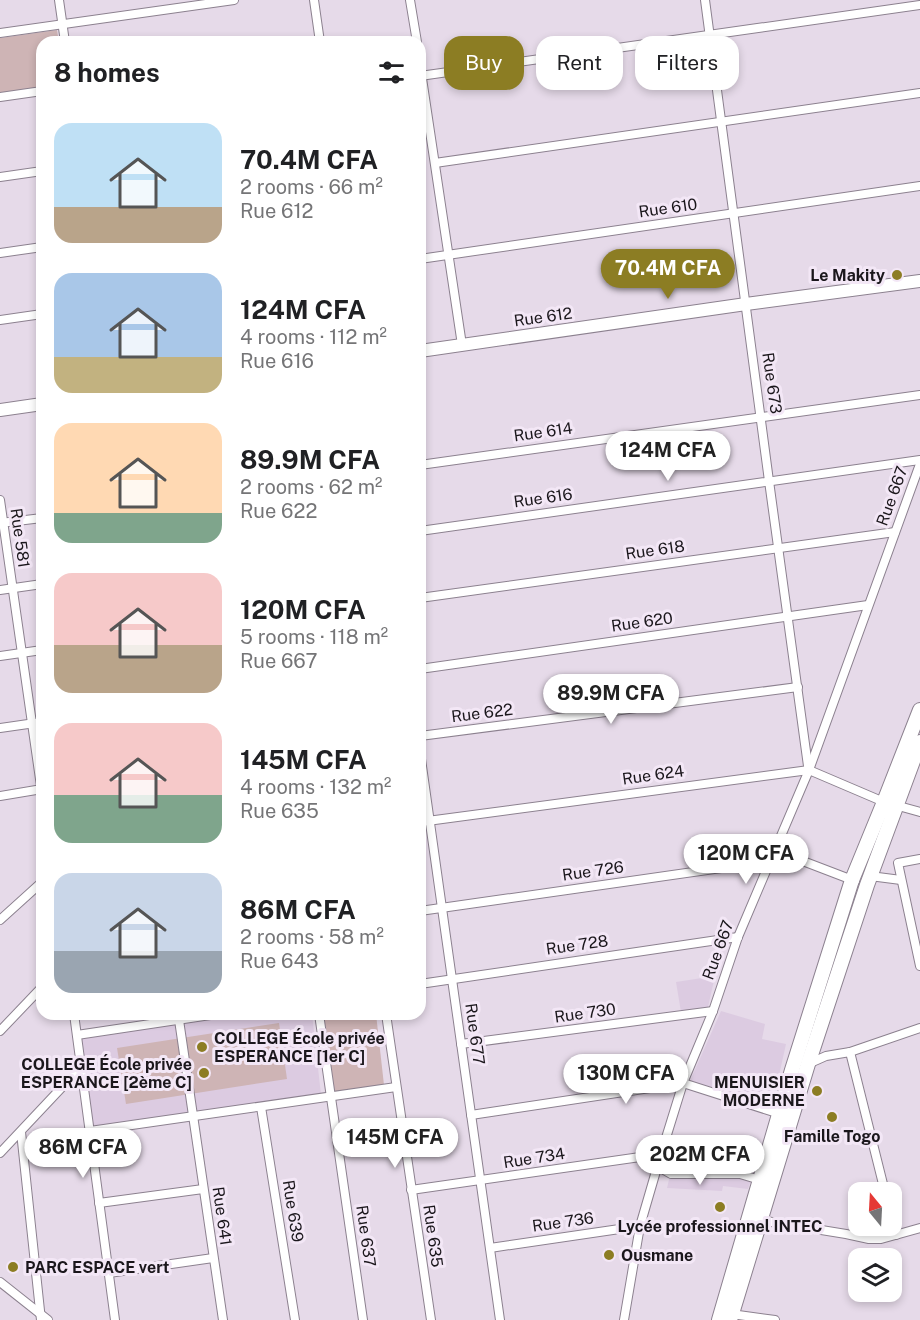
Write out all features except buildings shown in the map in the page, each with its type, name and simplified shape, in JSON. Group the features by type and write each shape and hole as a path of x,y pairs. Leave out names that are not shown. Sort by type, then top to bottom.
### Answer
{"main road":[{"path":"727,1318 868,881 920,710"},
{"path":"727,1318 760,1180 852,880 920,742"}],"street":[{"path":"59,0 64,36"},
{"path":"0,33 234,0"},
{"path":"314,0 319,36"},
{"path":"410,0 416,36"},
{"name":"Rue 673","path":"705,0 809,770"},
{"path":"426,75 920,5"},
{"path":"0,97 36,92"},
{"path":"435,163 920,93"},
{"path":"426,107 462,345"},
{"path":"0,177 36,172"},
{"name":"Rue 610","path":"426,258 920,186"},
{"path":"0,253 36,248"},
{"name":"Rue 612","path":"426,350 920,281"},
{"path":"0,320 36,315"},
{"name":"Rue 614","path":"426,464 920,395"},
{"path":"0,410 36,405"},
{"name":"Rue 616","path":"426,530 769,481 920,462"},
{"name":"Rue 667","path":"624,1320 640,1226 683,1083 713,1011 738,937 809,770 920,462"},
{"name":"Rue 581","path":"0,500 36,750"},
{"path":"2,523 36,519"},
{"name":"Rue 618","path":"426,597 895,532"},
{"path":"0,590 36,585"},
{"name":"Rue 620","path":"426,668 868,605"},
{"path":"0,656 36,651"},
{"name":"Rue 622","path":"426,735 798,687"},
{"path":"0,728 36,723"},
{"path":"809,770 890,803 920,812"},
{"name":"Rue 624","path":"426,821 809,770"},
{"path":"0,796 36,791"},
{"name":"Rue 677","path":"426,793 500,1320"},
{"path":"774,850 852,880 901,879"},
{"path":"920,859 898,862 916,926 920,966"},
{"name":"Rue 726","path":"426,910 770,861"},
{"path":"0,920 36,887"},
{"name":"Rue 728","path":"426,983 738,937"},
{"path":"0,1031 36,993"},
{"name":"Rue 730","path":"461,1044 713,1011"},
{"path":"75,1020 115,1320"},
{"path":"77,1035 179,1020"},
{"name":"Rue 641","path":"179,1020 223,1320"},
{"name":"Rue 637","path":"320,1020 363,1320"},
{"name":"Rue 635","path":"387,1020 430,1320"},
{"path":"808,1064 826,1056 850,1052 920,1028"},
{"path":"850,1052 882,1182"},
{"path":"0,1153 81,1067"},
{"path":"471,1115 683,1083 780,1114"},
{"path":"90,1131 396,1087"},
{"name":"Rue 639","path":"261,1107 295,1320"},
{"path":"21,1132 43,1318"},
{"name":"Rue 734","path":"411,1190 661,1154"},
{"path":"658,1163 663,1170 671,1173 740,1174 760,1180"},
{"path":"99,1203 203,1189"},
{"path":"760,1220 848,1234"},
{"name":"Rue 736","path":"490,1248 640,1226"},
{"path":"902,1233 920,1228"},
{"path":"855,1236 869,1239 892,1236"},
{"path":"109,1273 213,1258"},
{"path":"0,1282 43,1318"},
{"path":"727,1318 775,1320"}],"shaded area":[{"path":"57,30 58,36 36,36 36,91 0,95 0,38"},
{"path":"715,976 708,1007 681,1012 676,982"},
{"path":"721,1011 765,1024 762,1039 786,1044 772,1107 690,1081"},
{"path":"201,1020 313,1020 321,1095 92,1127 81,1035"},
{"path":"324,1020 377,1020 384,1085 332,1092"},
{"path":"279,1023 287,1079 126,1104 117,1048"},
{"path":"706,1152 759,1156 748,1189 723,1186 722,1191 667,1188 672,1167 700,1172"}],"place":[{"name":"Le Makity","path":"897,275"},
{"name":"COLLEGE École privée ESPERANCE [1er C]","path":"202,1047"},
{"name":"COLLEGE École privée ESPERANCE [2ème C]","path":"204,1073"},
{"name":"MENUISIER MODERNE","path":"817,1091"},
{"name":"Famille Togo","path":"832,1117"},
{"name":"Lycée professionnel INTEC","path":"720,1207"},
{"name":"Ousmane","path":"609,1255"},
{"name":"PARC ESPACE vert","path":"13,1267"}]}
